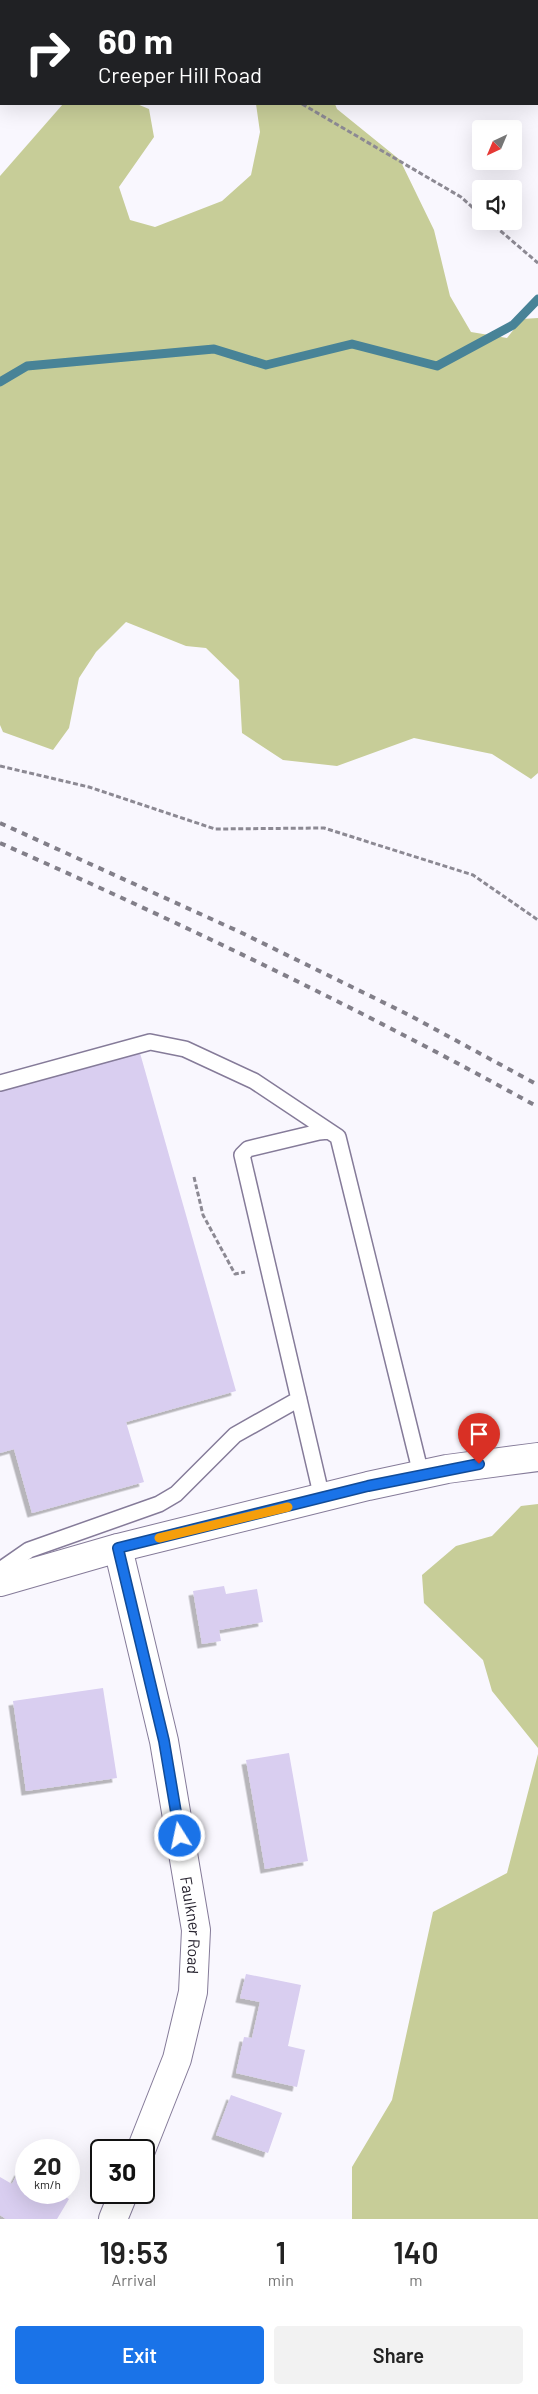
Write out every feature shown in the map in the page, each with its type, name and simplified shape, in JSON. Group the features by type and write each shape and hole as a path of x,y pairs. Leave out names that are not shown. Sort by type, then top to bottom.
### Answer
{"street":[{"path":"0,1582 118,1548 421,1474 479,1464 538,1457"},
{"name":"Faulkner Road","path":"118,1548 164,1741 196,1930 193,1992 177,2059 145,2139"},
{"path":"113,2219 119,2204"}],"lane":[{"path":"0,1082 150,1042 185,1049 254,1081 338,1138 421,1474"},
{"path":"322,1498 242,1155 248,1150 329,1132"},
{"path":"0,1570 29,1550 96,1524 159,1504 176,1494 235,1435 299,1399"}],"path":[{"path":"304,105 460,197 472,207"},
{"path":"500,230 538,263"},
{"path":"0,766 89,787 215,829 324,828 473,875 538,920"},
{"path":"194,1177 203,1214 235,1274 268,1267"}],"green space":[{"path":"62,105 139,105 149,109 154,137 119,187 130,220 155,227 222,201 251,175 260,132 256,105 335,105 337,109 400,160 434,230 450,296 471,332 507,338 522,319 538,318 538,773 531,779 492,754 414,738 337,766 283,760 242,733 239,680 206,648 186,646 126,622 96,652 79,678 69,728 53,750 3,732 0,725 0,176"},
{"path":"538,1504 538,1748 492,1691 483,1660 424,1603 422,1575 456,1546 492,1536 521,1506"},
{"path":"538,1754 538,2219 352,2219 352,2167 392,2100 433,1912 507,1873"}],"building":[{"path":"138,1046 236,1391 126,1422 144,1482 32,1513 14,1449 0,1453 0,1084"},
{"path":"224,1586 226,1594 257,1589 263,1622 219,1630 221,1641 202,1644 193,1591"},
{"path":"103,1688 117,1778 26,1791 13,1701"},
{"path":"289,1753 308,1861 265,1869 246,1760"},
{"path":"246,1974 301,1985 288,2046 305,2050 297,2087 236,2073 244,2037 252,2038 260,2002 240,1998"},
{"path":"231,2095 282,2113 268,2153 216,2135"},
{"path":"0,2177 12,2184 15,2178 15,2204 66,2204 57,2219 6,2219 0,2215"}],"waterway":[{"path":"0,382 27,366 214,349 266,365 352,344 437,366 513,325 538,299"}],"railway":[{"path":"0,823 240,932 409,1015 538,1085"},
{"path":"0,843 272,969 406,1036 538,1107"}],"slow traffic":[{"path":"159,1538 288,1507"}],"route":[{"path":"180,1836 164,1741 118,1548 368,1486 479,1464"}]}
